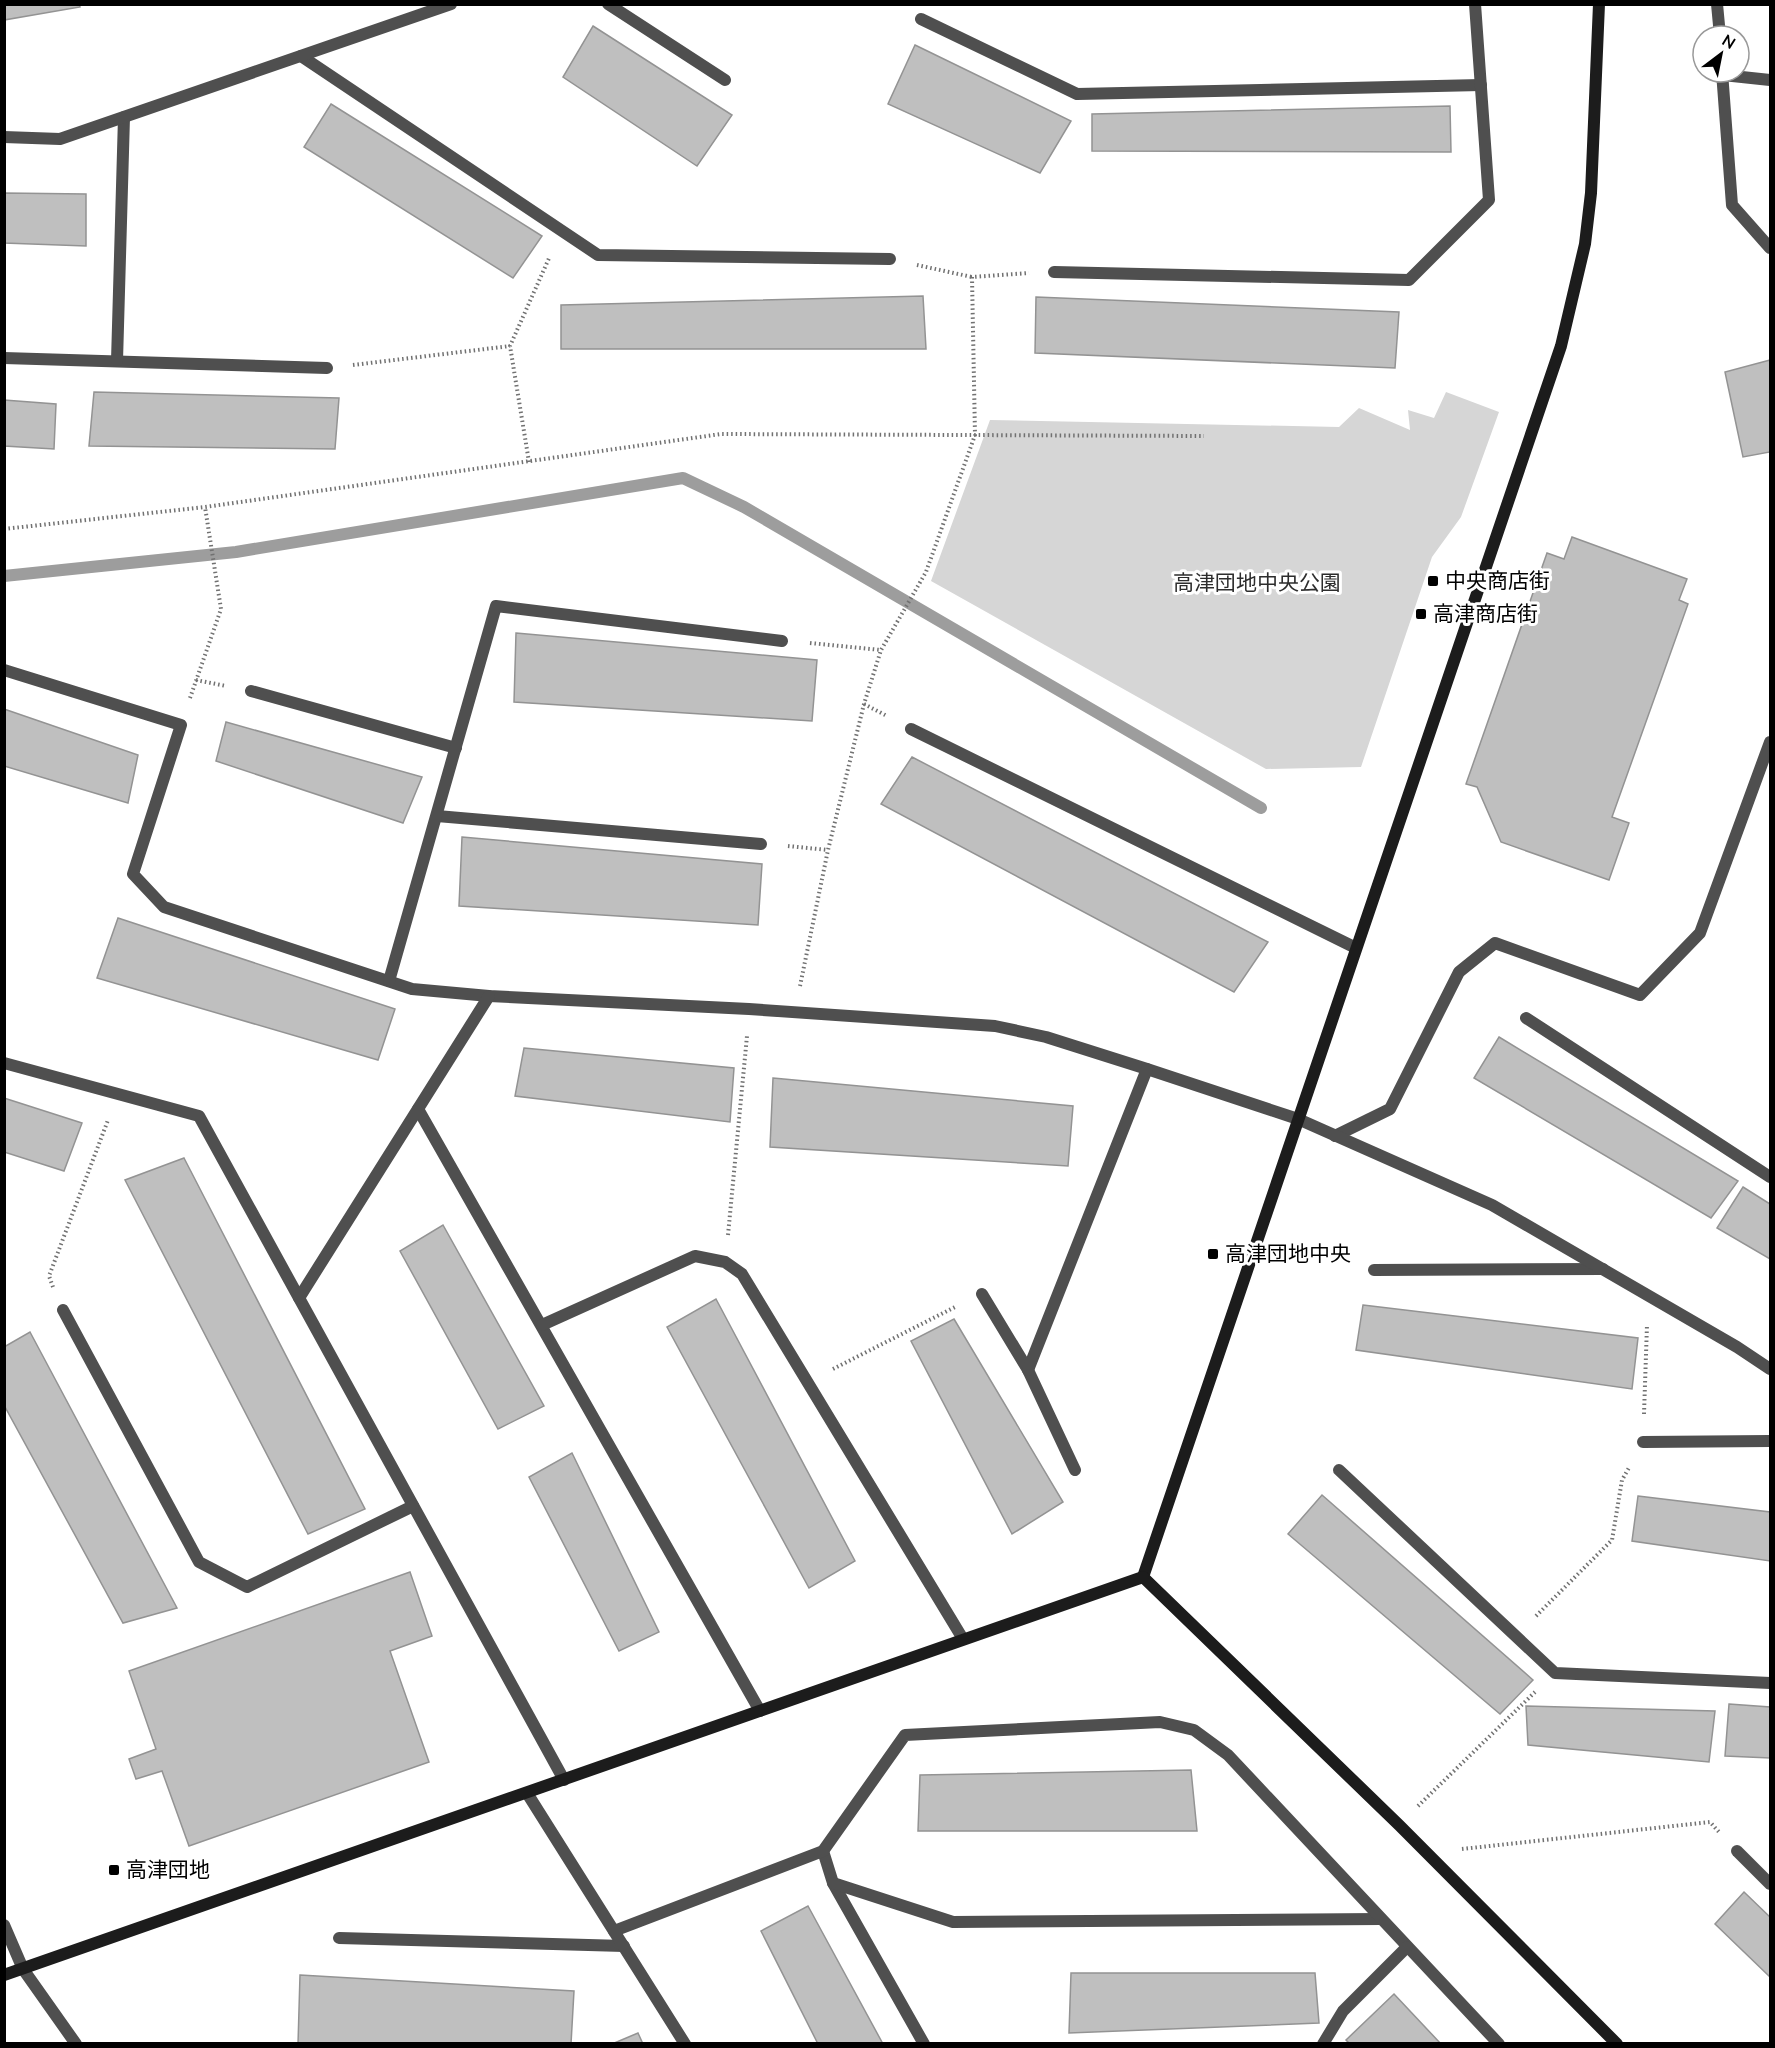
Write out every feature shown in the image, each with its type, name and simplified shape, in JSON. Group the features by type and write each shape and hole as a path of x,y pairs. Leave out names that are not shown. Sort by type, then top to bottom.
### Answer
{"street":[{"path":"4,137 60,139 451,4"},
{"path":"608,4 725,80"},
{"path":"1054,272 1409,280 1489,200 1475,4"},
{"path":"1143,1577 1502,526 1561,346 1585,244 1597,99 1599,4"},
{"path":"1717,4 1719,24"},
{"path":"921,19 1077,94 1481,85"},
{"path":"301,56 598,255 890,260"},
{"path":"1751,78 1770,80"},
{"path":"1723,84 1732,205 1770,248"},
{"path":"117,361 124,117"},
{"path":"4,358 327,368"},
{"path":"389,981 496,606 782,641"},
{"path":"4,670 180,725 133,874 164,907 412,989 489,996 749,1009 995,1026 1046,1037 1298,1119 1492,1206 1647,1294 1770,1369"},
{"path":"251,691 456,748"},
{"path":"911,729 1356,948"},
{"path":"1335,1136 1390,1109 1459,972 1496,943 1640,995 1700,933 1770,742"},
{"path":"436,816 761,844"},
{"path":"299,1298 489,996"},
{"path":"1526,1018 1770,1177"},
{"path":"4,1063 199,1116 564,1780"},
{"path":"1028,1370 1147,1069"},
{"path":"418,1109 760,1711"},
{"path":"542,1325 695,1256 726,1262 742,1274 963,1640"},
{"path":"1374,1270 1603,1269"},
{"path":"982,1294 1028,1370 1075,1470"},
{"path":"63,1310 198,1562 247,1587 413,1506"},
{"path":"1643,1442 1770,1442"},
{"path":"1339,1470 1555,1673 1770,1683"},
{"path":"4,1975 1143,1577"},
{"path":"1143,1577 1399,1825 1617,2043"},
{"path":"614,1931 823,1851 905,1735 1160,1722 1194,1730 1228,1755 1499,2043"},
{"path":"527,1793 685,2043"},
{"path":"823,1851 833,1883 924,2043"},
{"path":"1737,1851 1770,1884"},
{"path":"833,1883 953,1922 1381,1919"},
{"path":"4,1925 23,1969 76,2043"},
{"path":"339,1938 624,1946"},
{"path":"1323,2043 1343,2011 1407,1947"}],"path":[{"path":"529,462 510,346 561,230"},
{"path":"890,260 972,277 1054,272"},
{"path":"795,1012 828,850 864,704 881,650 926,572 975,435 972,277"},
{"path":"327,368 510,346"},
{"path":"4,530 205,507 721,434 1204,436"},
{"path":"180,725 221,609 205,507"},
{"path":"782,641 881,650"},
{"path":"761,844 828,850"},
{"path":"726,1262 749,1009"},
{"path":"63,1310 49,1276 118,1094"},
{"path":"807,1381 982,1294"},
{"path":"1516,1636 1612,1540 1622,1480 1643,1442 1647,1294"},
{"path":"1399,1825 1555,1673"},
{"path":"1426,1853 1710,1822 1737,1851"}],"green space":[{"name":"高津団地中央公園","path":"1446,392 1499,412 1461,517 1432,557 1361,767 1266,769 931,581 990,420 1339,427 1359,408 1410,430 1408,410 1434,418"}],"building":[{"path":"4,4 79,4 80,7 4,20"},
{"path":"593,26 732,115 697,166 563,77"},
{"path":"915,45 1071,121 1040,173 888,104"},
{"path":"331,104 542,236 513,278 304,147"},
{"path":"1450,106 1451,152 1092,151 1092,114"},
{"path":"4,193 86,194 86,246 4,243"},
{"path":"923,296 926,349 561,349 561,305"},
{"path":"1036,297 1399,312 1395,368 1035,353"},
{"path":"1770,360 1770,452 1743,457 1725,372"},
{"path":"94,392 339,398 335,449 89,446"},
{"path":"4,400 56,404 54,449 4,446"},
{"path":"1572,537 1687,579 1679,600 1688,604 1612,817 1629,823 1609,880 1501,842 1477,787 1466,784 1547,553 1564,559"},
{"path":"516,633 817,660 812,721 514,702"},
{"path":"4,709 138,755 128,803 4,766"},
{"path":"226,722 422,777 403,823 216,761"},
{"path":"912,757 1268,942 1234,992 881,804"},
{"path":"462,837 762,864 758,925 459,906"},
{"path":"118,918 395,1009 378,1060 97,978"},
{"path":"1499,1037 1738,1181 1711,1218 1474,1078"},
{"path":"524,1048 734,1068 730,1122 515,1096"},
{"path":"773,1078 1073,1106 1068,1166 770,1147"},
{"path":"4,1098 82,1123 64,1171 4,1152"},
{"path":"184,1158 365,1509 308,1534 125,1180"},
{"path":"1743,1187 1770,1204 1770,1259 1717,1228"},
{"path":"443,1225 544,1406 498,1429 400,1251"},
{"path":"716,1299 855,1561 809,1588 667,1327"},
{"path":"1363,1305 1638,1338 1632,1389 1356,1350"},
{"path":"954,1319 1063,1502 1012,1534 911,1341"},
{"path":"30,1332 177,1608 123,1623 4,1405 4,1347"},
{"path":"572,1453 659,1632 619,1651 529,1477"},
{"path":"1322,1495 1533,1680 1500,1714 1288,1534"},
{"path":"1638,1496 1770,1512 1770,1561 1632,1541"},
{"path":"410,1572 432,1636 390,1651 429,1762 189,1846 162,1771 136,1779 129,1759 156,1749 129,1671"},
{"path":"1729,1704 1770,1707 1770,1758 1725,1756"},
{"path":"1526,1706 1715,1711 1709,1762 1528,1745"},
{"path":"1191,1770 1197,1831 918,1831 920,1775"},
{"path":"1744,1892 1770,1917 1770,1977 1715,1924"},
{"path":"808,1906 883,2044 818,2044 761,1931"},
{"path":"1071,1973 1315,1973 1319,2023 1069,2033"},
{"path":"300,1975 574,1991 571,2044 298,2044"},
{"path":"1394,1994 1441,2044 1350,2044 1346,2040"},
{"path":"638,2033 643,2044 612,2044"}],"waterway":[{"path":"4,576 236,552 683,478 744,507 1261,808"}],"place":[{"name":"中央商店街","path":"1433,581"},
{"name":"高津商店街","path":"1421,614"},
{"name":"高津団地中央","path":"1213,1254"},
{"name":"高津団地","path":"114,1870"}]}
